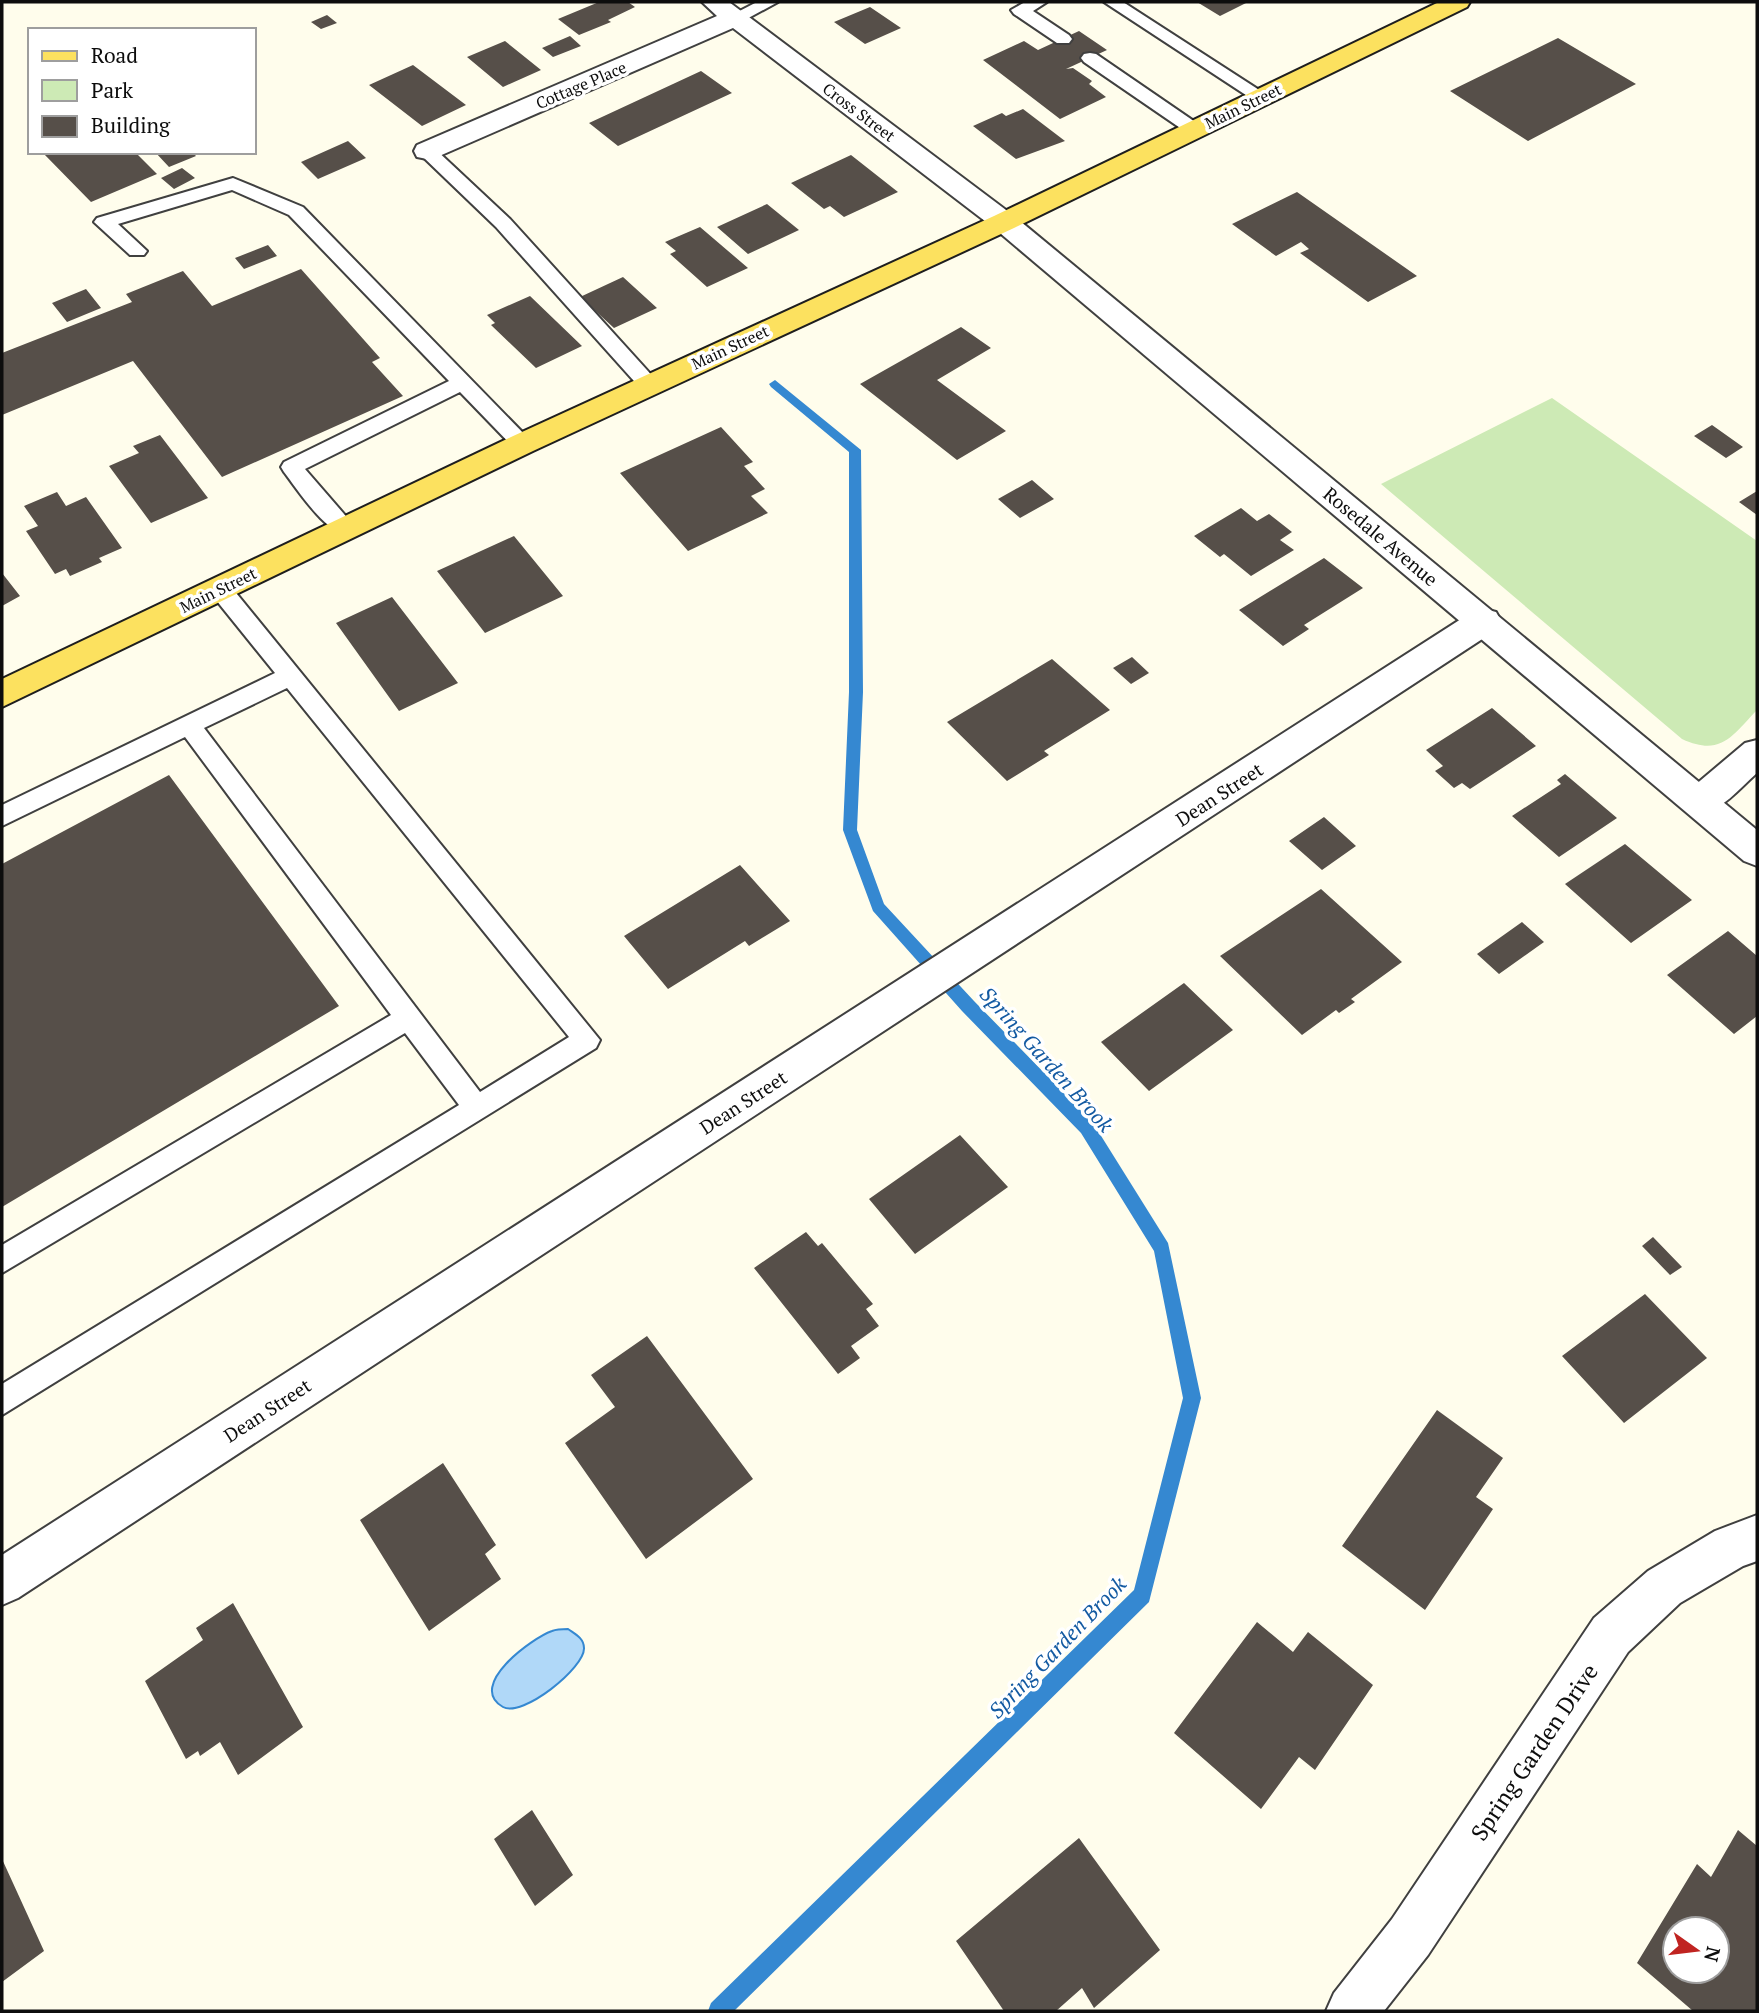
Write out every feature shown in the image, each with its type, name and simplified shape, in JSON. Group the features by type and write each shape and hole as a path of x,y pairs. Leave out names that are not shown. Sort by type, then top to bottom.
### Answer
{"main road":[{"name":"Main Street","path":"2,694 522,444 1004,222 1458,2"}],"street":[{"name":"Cross Street","path":"714,2 1004,222"},
{"name":"Cottage Place","path":"427,151 735,18"},
{"name":"Rosedale Avenue","path":"1004,222 1757,850"},
{"name":"Dean Street","path":"2,1582 1484,621"},
{"path":"1701,801 1757,753"},
{"name":"Spring Garden Drive","path":"1352,2011 1410,1937 1611,1635 1664,1587 1731,1547 1757,1538"}],"lane":[{"path":"735,18 770,2"},
{"path":"1039,2 1020,10 1063,39"},
{"path":"1112,2 1261,97"},
{"path":"1090,58 1195,130"},
{"path":"427,151 503,223 649,385"},
{"path":"137,251 104,222 233,184 296,211 522,444"},
{"path":"346,529 321,505 292,467 464,382"},
{"path":"2,1401 587,1040 220,589"},
{"path":"2,816 292,675"},
{"path":"189,724 407,1019 476,1107"},
{"path":"2,1260 407,1019"}],"green space":[{"path":"1552,398 1757,541 1757,710 1725,741 1707,746 1682,739 1381,484"}],"water":[{"path":"568,1629 579,1637 584,1645 582,1657 574,1667 537,1698 524,1705 503,1707 494,1698 492,1687 506,1664 543,1635"}],"building":[{"path":"599,2 628,2 635,7 608,20 611,22 579,35 558,19"},
{"path":"1197,2 1248,2 1220,16"},
{"path":"870,7 901,28 865,44 834,22"},
{"path":"327,15 337,23 321,29 311,22"},
{"path":"1079,31 1107,50 1066,69 1073,68 1092,81 1089,84 1106,97 1060,119 983,60 1024,41 1038,50"},
{"path":"570,36 581,46 553,57 542,48"},
{"path":"1558,38 1636,84 1528,141 1450,91"},
{"path":"505,41 541,70 503,87 467,57"},
{"path":"413,65 466,105 422,126 369,85"},
{"path":"701,71 732,93 618,146 589,123"},
{"path":"1023,109 1065,141 1016,159 973,126 1002,113 1006,116"},
{"path":"348,141 366,158 318,179 301,162"},
{"path":"44,154 137,154 157,174 91,202"},
{"path":"157,154 196,156 169,167"},
{"path":"851,155 898,192 844,217 830,206 824,209 791,183"},
{"path":"182,168 195,178 174,189 161,178"},
{"path":"1297,192 1417,276 1368,302 1300,253 1309,249 1301,242 1276,256 1232,224"},
{"path":"767,204 799,230 748,254 717,227"},
{"path":"700,227 748,268 707,287 670,254 676,251 665,242"},
{"path":"268,245 277,256 244,269 235,258"},
{"path":"301,269 380,358 372,362 403,396 222,477 133,361 2,415 2,353 132,302 126,294 183,271 212,306"},
{"path":"623,277 657,308 614,328 580,297"},
{"path":"86,289 101,308 67,322 52,303"},
{"path":"530,296 582,346 536,368 491,325 495,323 487,315"},
{"path":"961,327 991,348 937,380 1006,431 957,460 860,384"},
{"path":"1712,425 1743,447 1726,458 1694,436"},
{"path":"721,427 753,462 744,466 765,489 751,496 768,513 688,551 620,473"},
{"path":"160,435 208,498 151,523 109,466 139,453 133,446"},
{"path":"1032,480 1054,499 1020,518 998,499"},
{"path":"1757,491 1757,515 1739,502"},
{"path":"57,492 66,506 86,497 122,548 99,558 102,562 70,576 66,569 55,574 26,531 38,526 24,506"},
{"path":"1241,508 1257,521 1269,514 1292,532 1280,540 1294,550 1251,576 1224,554 1220,557 1194,536"},
{"path":"514,536 563,596 485,633 437,571"},
{"path":"1324,558 1363,588 1304,625 1309,629 1283,646 1239,610"},
{"path":"2,573 20,596 2,606"},
{"path":"392,597 458,683 399,711 336,623"},
{"path":"1132,657 1149,673 1131,684 1113,668"},
{"path":"1052,659 1110,710 1044,751 1049,755 1007,781 947,722"},
{"path":"1492,708 1536,746 1470,789 1462,783 1454,788 1435,771 1443,766 1426,750"},
{"path":"1565,774 1617,818 1559,857 1512,816 1561,784 1557,780"},
{"path":"169,775 339,1006 2,1207 2,864"},
{"path":"1324,817 1356,846 1322,870 1289,841"},
{"path":"1625,844 1692,900 1631,943 1565,884"},
{"path":"740,865 790,921 749,946 745,941 668,989 624,936"},
{"path":"1321,889 1402,962 1351,999 1355,1002 1339,1013 1336,1010 1302,1035 1220,956"},
{"path":"1522,922 1544,942 1499,974 1477,954"},
{"path":"1728,931 1757,956 1757,1016 1734,1034 1667,975"},
{"path":"1184,983 1233,1030 1149,1091 1101,1042"},
{"path":"960,1135 1008,1187 915,1254 869,1199"},
{"path":"806,1232 818,1246 822,1243 873,1304 866,1309 879,1326 851,1346 860,1358 838,1374 754,1268"},
{"path":"1653,1237 1682,1267 1670,1275 1642,1246"},
{"path":"1645,1294 1707,1358 1624,1423 1562,1356"},
{"path":"647,1336 753,1479 646,1559 565,1443 615,1407 591,1375"},
{"path":"1437,1410 1503,1458 1476,1497 1493,1509 1425,1610 1342,1546"},
{"path":"443,1463 496,1545 485,1554 501,1579 429,1631 360,1520"},
{"path":"233,1603 303,1727 238,1775 220,1742 200,1756 198,1751 186,1759 145,1681 203,1640 196,1628"},
{"path":"1257,1622 1293,1652 1308,1632 1373,1685 1315,1770 1299,1757 1261,1809 1174,1733"},
{"path":"532,1810 573,1875 535,1906 494,1839"},
{"path":"1738,1830 1757,1846 1757,2011 1693,2011 1663,1985 1731,1985 1731,1915 1666,1915 1697,1864 1711,1877"},
{"path":"1079,1838 1160,1950 1094,2008 1082,1988 1056,2011 1004,2011 956,1941"},
{"path":"2,1859 44,1951 2,1982"},
{"path":"1661,1923 1661,1984 1637,1963"}],"waterway":[{"name":"Spring Garden Brook","path":"719,2011 1142,1595 1192,1398 1162,1249 1087,1128 968,1006 878,907 850,830 856,692 855,450 775,384"}]}
